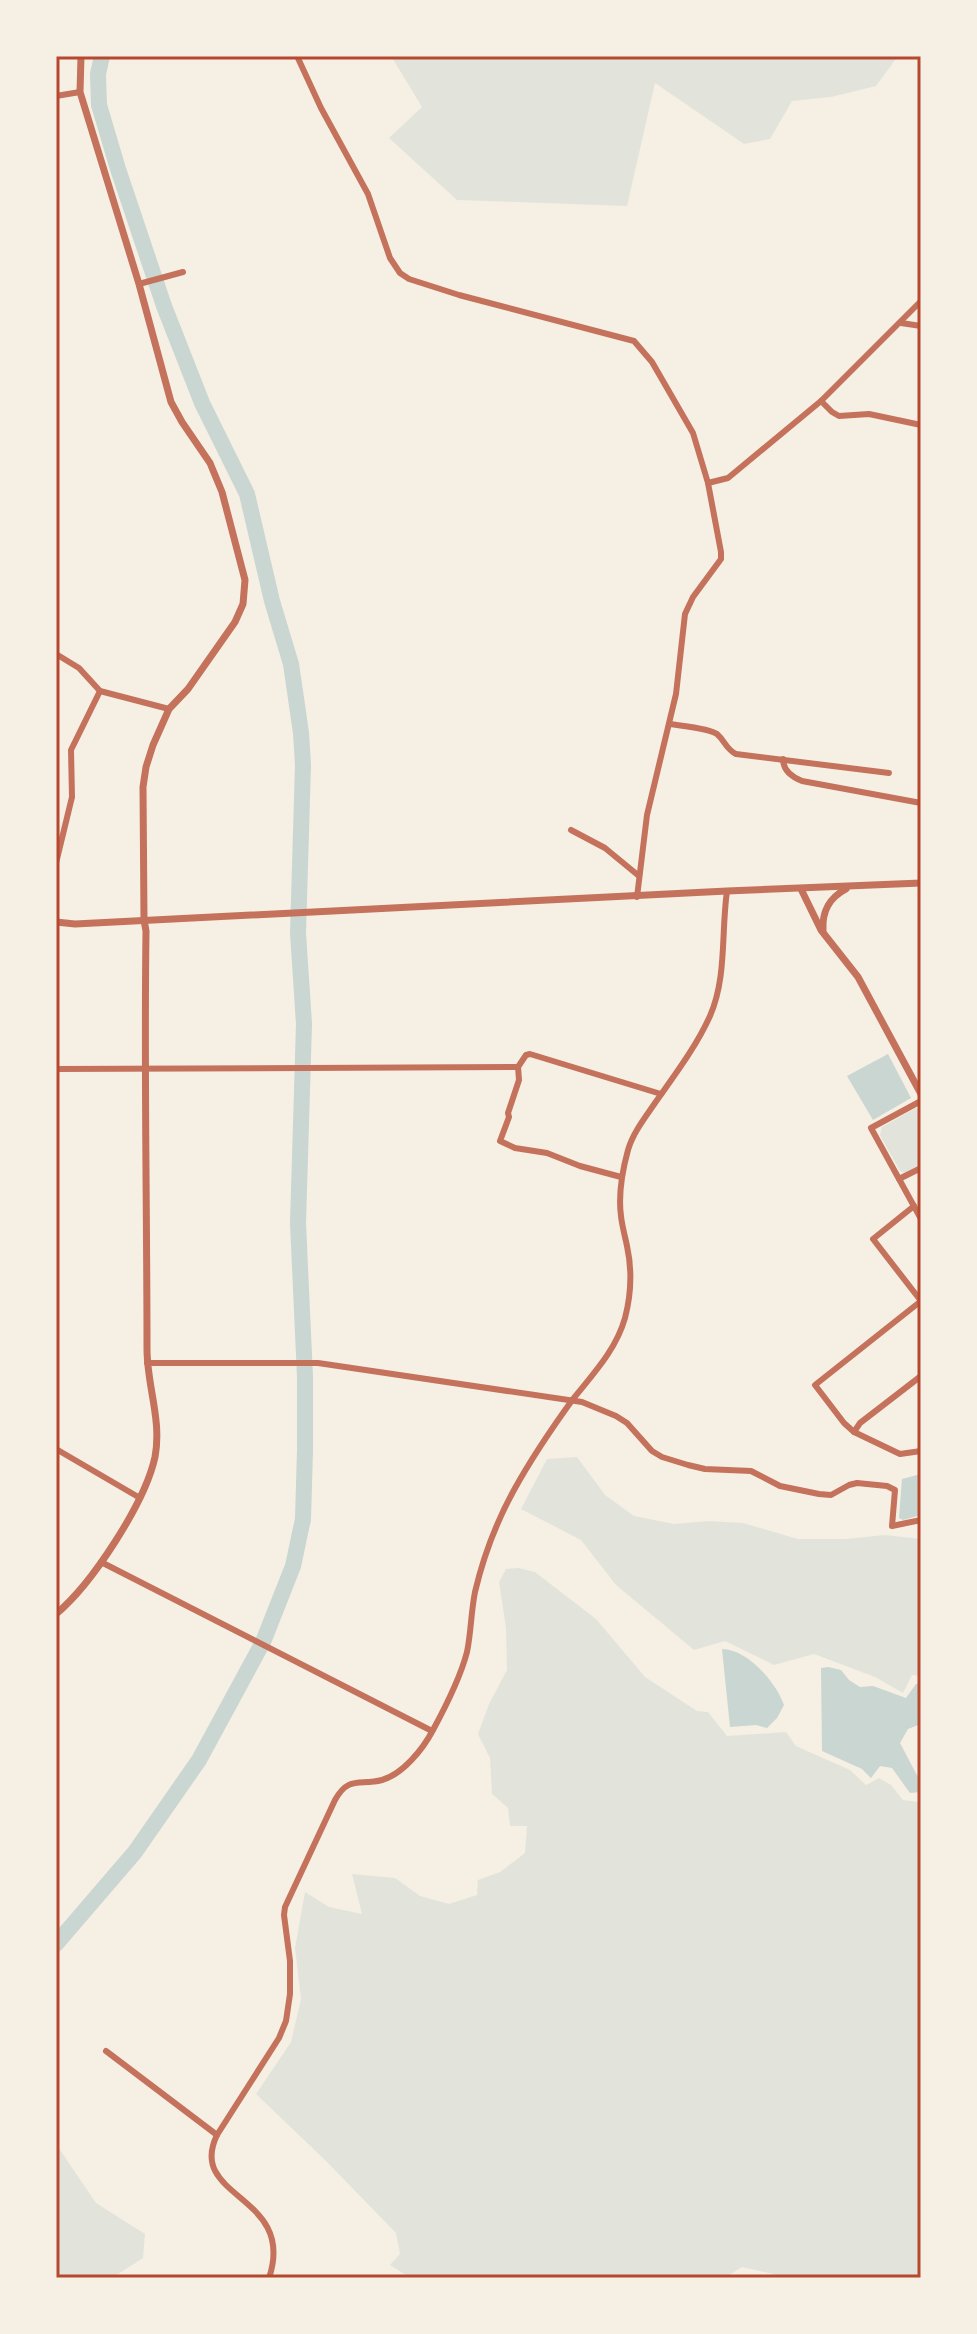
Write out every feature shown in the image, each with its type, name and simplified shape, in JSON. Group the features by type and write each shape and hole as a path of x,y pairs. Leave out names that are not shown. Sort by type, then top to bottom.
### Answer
{"street":[{"path":"56,1614 85,1586 101,1562 140,1498 156,1453 156,1415 147,1363 143,787 149,756 169,709 188,689 235,622 243,604 245,580 222,492 210,463 171,402 143,284 80,92 81,56"},
{"path":"297,56 321,108 368,194 387,250 400,273 409,279 459,295 634,341 652,362 693,433 708,483 721,542 721,559 687,606 670,724 647,815 637,897"},
{"path":"56,96 80,92"},
{"path":"143,284 183,272"},
{"path":"708,483 728,478 821,401 921,301"},
{"path":"900,323 921,326"},
{"path":"821,401 839,416 869,414 921,425"},
{"path":"56,654 79,668 100,691 169,709"},
{"path":"56,863 72,797 71,750 100,691"},
{"path":"670,724 717,735 727,749 736,754 889,773"},
{"path":"783,759 788,771 802,781 921,803"},
{"path":"571,830 605,848 639,876"},
{"path":"56,922 75,924 921,883"},
{"path":"825,936 822,925 828,903 837,894 852,887"},
{"path":"801,889 825,936 858,977 921,1094"},
{"path":"269,2278 275,2253 271,2231 264,2219 222,2181 215,2171 210,2152 217,2135 283,2031 290,1994 285,1907 340,1791 350,1783 386,1779 403,1767 432,1731 459,1677 466,1654 475,1594 512,1493 532,1458 618,1336 626,1314 630,1261 621,1219 621,1177 632,1139 704,1027 717,997 727,891"},
{"path":"621,1177 547,1153 515,1148 500,1141 519,1080 518,1067 530,1054 661,1094"},
{"path":"56,1069 518,1067"},
{"path":"921,1101 871,1128 921,1219"},
{"path":"899,1179 921,1168"},
{"path":"914,1206 873,1239 921,1301 815,1385 854,1432 900,1454 921,1451"},
{"path":"147,1363 318,1363 582,1402 627,1423 652,1451 667,1459 705,1469 751,1471 798,1492 831,1495 857,1483 887,1486 895,1490 892,1526 921,1520"},
{"path":"854,1432 860,1423 921,1376"},
{"path":"56,1449 140,1498"},
{"path":"101,1562 432,1731"},
{"path":"106,2051 217,2135"}],"shaded area":[{"path":"391,56 898,56 876,86 831,97 792,101 770,139 744,144 655,83 627,206 457,200 389,138 422,107"},
{"path":"888,1054 911,1098 873,1120 847,1076"},
{"path":"916,1108 921,1112 921,1164 905,1173 900,1171 880,1135 882,1127"},
{"path":"577,1457 605,1495 634,1516 674,1524 709,1521 743,1523 798,1539 885,1535 921,1539 921,1676 912,1675 903,1693 875,1677 814,1654 774,1665 725,1641 694,1650 616,1585 581,1540 521,1509 547,1459"},
{"path":"921,1474 921,1515 903,1520 899,1518 902,1479"},
{"path":"506,1569 535,1572 596,1619 645,1677 697,1711 708,1712 727,1736 786,1732 796,1746 850,1770 866,1785 879,1778 891,1785 903,1800 921,1801 921,2278 790,2278 742,2267 724,2278 410,2278 390,2265 400,2254 396,2233 256,2094 291,2042 301,1999 295,1948 305,1892 329,1907 362,1914 352,1874 395,1878 420,1896 449,1904 477,1895 478,1880 500,1872 525,1853 527,1826 510,1826 508,1808 492,1794 490,1758 478,1734 507,1670 506,1628 499,1582"},
{"path":"722,1649 732,1650 759,1668 780,1696 784,1705 767,1728 756,1725 730,1727"},
{"path":"821,1668 841,1670 860,1687 873,1686 906,1698 916,1684 921,1684 921,1724 908,1729 900,1743 921,1783 921,1792 910,1793 892,1768 880,1766 871,1778 862,1769 822,1751"},
{"path":"56,2144 96,2203 145,2234 143,2258 112,2278 56,2278"}],"waterway":[{"path":"56,1944 135,1852 199,1760 263,1642 293,1566 303,1519 305,1450 298,1223 304,1024 298,933 303,765 291,664 272,601 247,494 202,403 164,306 118,169 99,105 98,74 102,56"}]}
